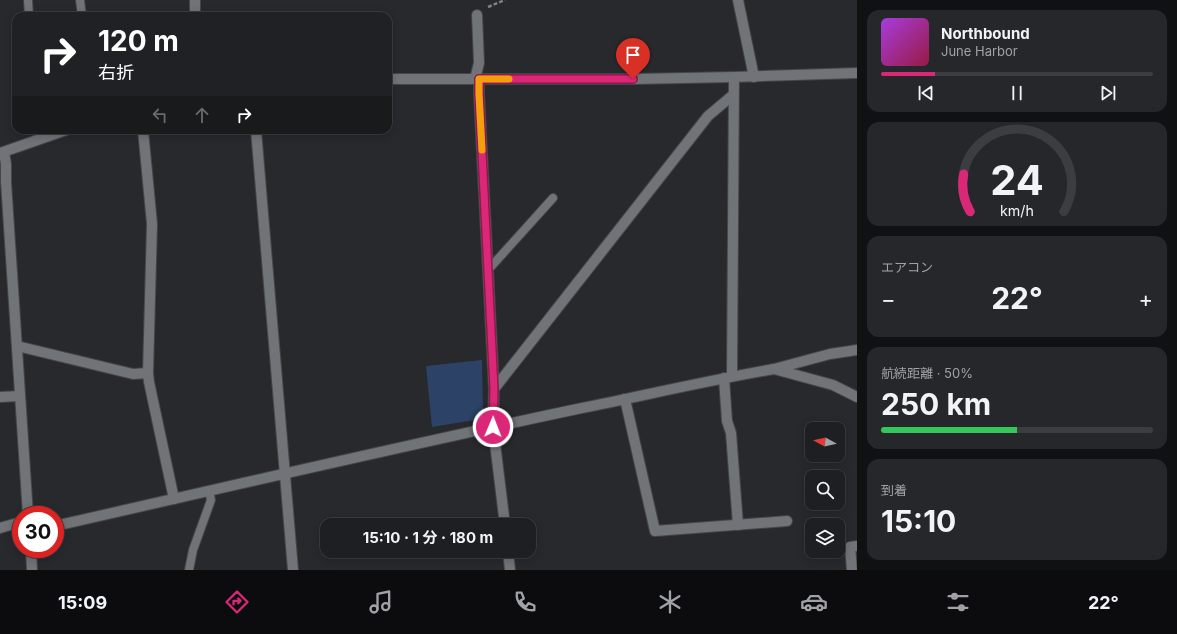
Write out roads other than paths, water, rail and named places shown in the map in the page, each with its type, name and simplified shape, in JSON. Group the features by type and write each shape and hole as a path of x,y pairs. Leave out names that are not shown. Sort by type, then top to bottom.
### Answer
{"street":[{"path":"195,0 195,12"},
{"path":"738,0 754,77"},
{"path":"477,15 479,63 477,79 494,389 493,427 504,518"},
{"path":"392,79 633,79 754,77 857,73"},
{"path":"734,77 727,421 732,434 738,525"},
{"path":"494,389 708,116 733,95"},
{"path":"27,506 6,164 2,152 54,134"},
{"path":"143,134 152,224 148,372 174,499"},
{"path":"256,134 293,570"},
{"path":"17,346 133,374 148,372"},
{"path":"64,524 284,473 493,427 728,377 774,369 830,354 857,350"},
{"path":"774,369 833,385 857,396"},
{"path":"0,397 20,396"},
{"path":"625,399 655,531 787,521"},
{"path":"0,528 12,525"},
{"path":"852,570 850,547 857,546"},
{"path":"31,558 32,570"},
{"path":"509,558 510,570"}],"lane":[{"path":"28,0 29,12"},
{"path":"80,0 82,12"},
{"path":"488,270 553,198"},
{"path":"189,570 193,550 211,500 209,491"}]}
